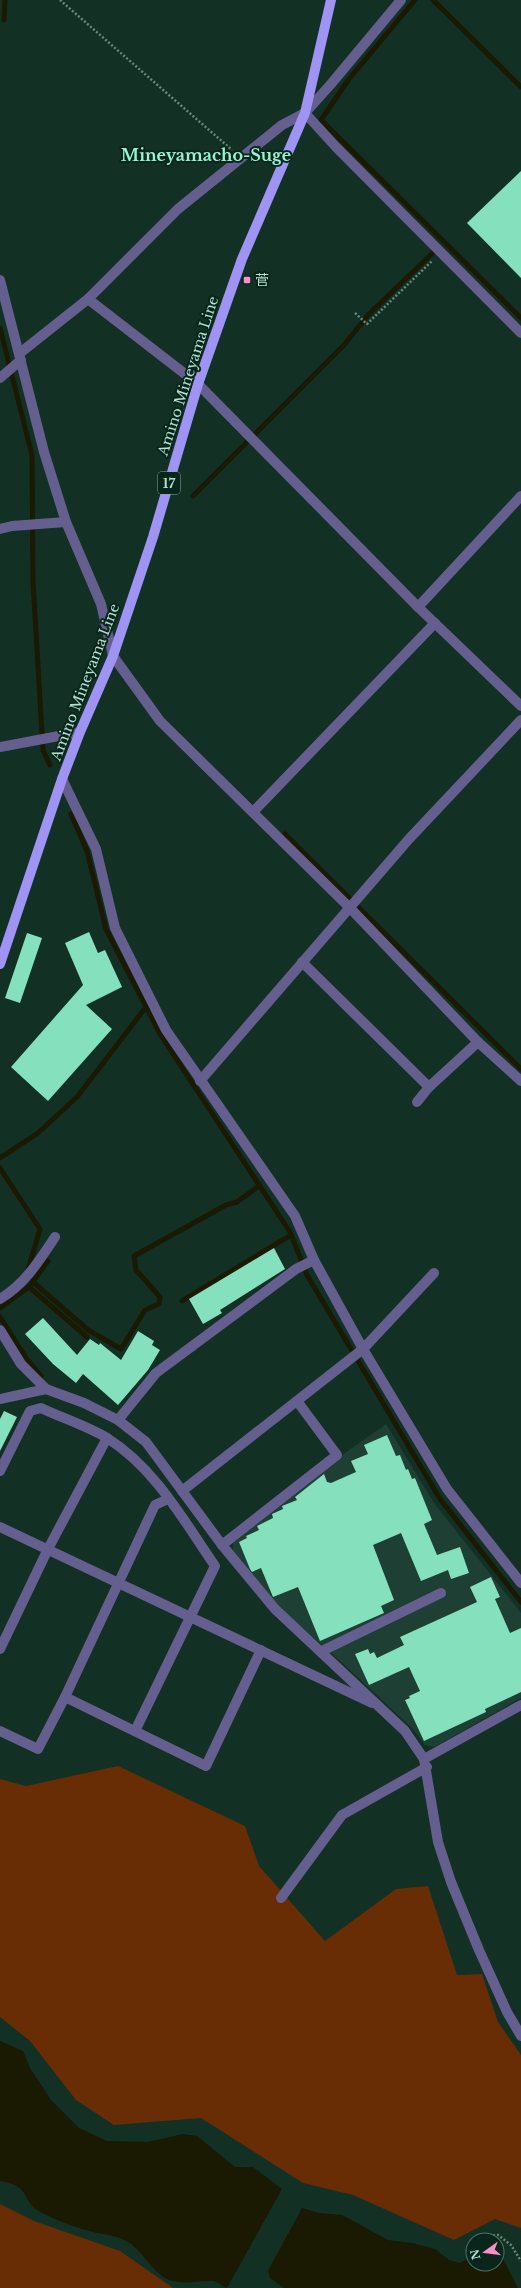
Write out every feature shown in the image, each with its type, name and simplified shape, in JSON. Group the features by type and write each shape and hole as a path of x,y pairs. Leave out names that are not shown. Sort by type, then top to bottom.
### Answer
{"main road":[{"name":"Amino Mineyama Line","path":"0,964 62,779 80,732 113,656 153,537 198,384 242,259 305,112 331,0"}],"street":[{"path":"0,378 20,357 88,299 178,209 240,157 282,125 305,112 331,84 400,0"},
{"path":"305,112 336,147 521,333"},
{"path":"0,280 44,452 66,522 101,604 113,656 160,721 350,908 478,1042 519,1075"},
{"path":"88,299 198,384 418,607 521,706"},
{"path":"418,607 521,496"},
{"path":"0,530 12,526 66,522"},
{"path":"253,812 435,623"},
{"path":"200,1081 409,839 521,720"},
{"path":"0,747 80,732"},
{"path":"62,779 96,849 115,928 166,1030 295,1216 314,1260 363,1349 447,1489 521,1583"},
{"path":"302,962 429,1087"},
{"path":"417,1102 429,1087 478,1042"},
{"path":"0,1299 12,1292 32,1272 55,1238"},
{"path":"118,1420 156,1373 296,1269 314,1260"},
{"path":"182,1491 363,1349 434,1273"},
{"path":"0,1330 21,1364 46,1389 84,1403 118,1420 146,1442 222,1545 275,1610 322,1651 377,1706 405,1731 426,1763 438,1842 451,1882 507,2012 521,2036"},
{"path":"0,1399 46,1389"},
{"path":"222,1545 337,1455 297,1401"},
{"path":"0,1471 30,1411 41,1408 107,1438 139,1463 168,1499 215,1566 135,1731"},
{"path":"0,1649 48,1549 107,1438"},
{"path":"0,1731 38,1749 66,1697 155,1505 168,1499"},
{"path":"0,1526 377,1706"},
{"path":"322,1651 441,1593"},
{"path":"66,1697 206,1766 261,1650"},
{"path":"281,1898 342,1815 521,1705"}],"path":[{"path":"60,0 240,157"},
{"path":"355,313 367,324 441,252"},
{"path":"505,2240 511,2245 521,2261"}],"shaded area":[{"path":"386,1424 434,1503 521,1613 521,1698 434,1747 425,1745 412,1728 278,1606 233,1550 233,1542 345,1453"},
{"path":"118,1766 245,1826 259,1866 325,1941 396,1889 428,1886 457,1975 482,1974 498,2022 521,2055 521,2228 495,2219 470,2232 465,2232 465,2234 454,2240 353,2195 303,2183 201,2118 114,2125 76,2100 30,2041 0,2017 0,1779 26,1786"},
{"path":"0,2041 23,2051 30,2068 51,2100 79,2128 107,2141 148,2142 183,2134 197,2136 235,2167 253,2167 282,2189 227,2288 214,2281 180,2282 168,2279 157,2272 139,2251 128,2242 115,2236 79,2228 39,2211 33,2207 22,2190 17,2186 0,2181"},
{"path":"0,2204 34,2221 120,2251 173,2288 0,2288"},
{"path":"302,2208 319,2213 342,2215 388,2240 413,2243 435,2249 449,2260 460,2263 465,2260 465,2272 505,2272 505,2263 518,2288 284,2288 270,2278 268,2271"}],"building":[{"path":"521,171 521,278 467,223"},
{"path":"89,932 98,953 105,950 122,987 86,1005 112,1029 48,1101 11,1067 83,985 65,943"},
{"path":"27,933 42,938 20,1003 5,998"},
{"path":"274,1248 285,1269 220,1310 222,1313 203,1324 189,1299"},
{"path":"43,1318 77,1355 90,1339 99,1345 100,1343 121,1360 138,1331 154,1341 152,1345 160,1350 148,1370 118,1405 83,1374 76,1383 53,1364 25,1334"},
{"path":"4,1411 17,1417 0,1451 0,1419"},
{"path":"387,1435 396,1456 400,1455 406,1470 408,1469 412,1479 415,1478 432,1520 424,1524 437,1555 460,1547 469,1573 451,1579 448,1570 421,1581 401,1533 373,1545 394,1600 381,1606 384,1613 320,1641 298,1587 273,1597 261,1568 252,1572 239,1542 247,1538 246,1536 259,1530 257,1526 273,1518 272,1514 283,1509 282,1506 297,1500 295,1497 324,1474 327,1482 331,1483 356,1472 351,1461 368,1454 364,1445"},
{"path":"491,1577 500,1597 495,1599 510,1633 521,1628 521,1692 485,1709 486,1712 424,1741 405,1700 410,1698 409,1696 420,1691 409,1667 369,1685 355,1654 368,1649 370,1654 374,1652 377,1658 404,1645 400,1637 477,1602 470,1587"}],"waterway":[{"path":"4,20 5,0"},
{"path":"415,0 349,79 321,120 521,318"},
{"path":"433,0 521,87"},
{"path":"193,496 344,345 369,314 438,248"},
{"path":"0,328 32,455 33,582 43,750 50,765"},
{"path":"71,814 87,851 106,929 160,1034 290,1232 307,1275 440,1499 521,1602"},
{"path":"285,834 521,1069"},
{"path":"0,1158 38,1133 77,1097 146,1007"},
{"path":"0,1168 40,1229 28,1270"},
{"path":"33,1282 88,1330 121,1349 145,1310 159,1304 160,1297 136,1270 134,1256 226,1205 237,1202 259,1186"},
{"path":"182,1301 291,1235"},
{"path":"0,1308 29,1287 48,1261"},
{"path":"29,1287 87,1337"},
{"path":"0,1317 27,1359 41,1376"}],"place":[{"name":"菅","path":"247,280"}],"district":[{"name":"Mineyamacho-Suge","path":"206,155"}]}
